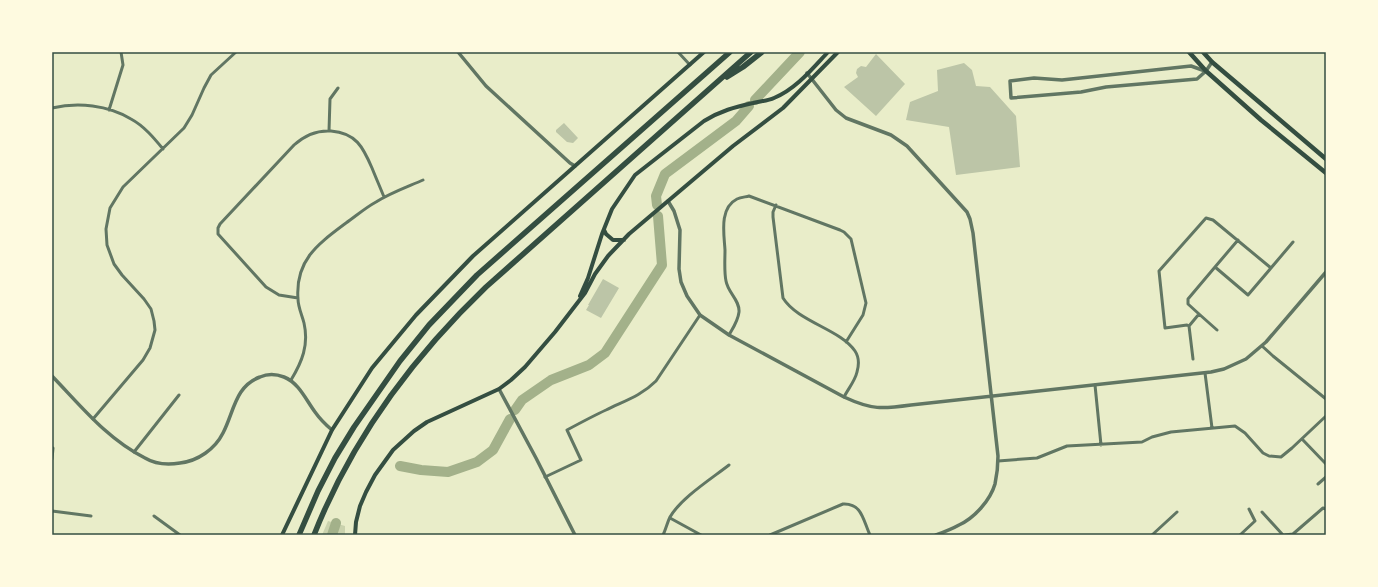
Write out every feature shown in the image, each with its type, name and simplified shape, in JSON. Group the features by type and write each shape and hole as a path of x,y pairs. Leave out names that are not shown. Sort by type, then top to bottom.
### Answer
{"highway":[{"path":"299,535 318,491 335,458 354,427 379,388 429,324 477,275 722,60 729,52"},
{"path":"314,535 340,478 369,428 402,381 446,327 500,274 751,52"},
{"path":"715,84 743,67 762,52"}],"main road":[{"path":"282,535 332,430 372,368 425,305 473,256 704,52"},
{"path":"570,312 588,278 612,209 635,175 704,121 716,114 728,109 773,99 783,94 808,74 828,52"},
{"path":"355,535 358,517 366,492 375,475 393,450 414,431 427,422 498,389 511,380 525,367 555,332 584,293 604,262 624,240 733,146 783,108 838,52"},
{"path":"1189,52 1206,71 1261,120 1326,173"},
{"path":"1203,52 1212,62 1326,159"},
{"path":"604,230 609,238 616,241 624,240"}],"street":[{"path":"109,110 123,65 121,52"},
{"path":"92,419 143,360 150,348 155,330 150,309 144,299 122,276 114,264 107,246 106,229 110,208 123,187 184,128 192,115 211,75 236,52"},
{"path":"458,52 486,86 575,166"},
{"path":"678,52 690,65"},
{"path":"1206,71 1191,66 1062,80 1034,78 1010,81 1011,98 1081,92 1106,87 1197,79 1206,71 1212,62"},
{"path":"808,74 836,110 846,118 891,135 907,146 967,212 974,233 998,460 995,484 982,506 970,518 959,525 936,535"},
{"path":"328,131 330,99 338,88"},
{"path":"52,108 76,105 109,110 131,119 150,134 163,149"},
{"path":"298,298 285,297 272,291 222,240 218,234 218,228 224,219 300,139 308,134 319,131 342,133 351,137 358,143 364,150 384,197"},
{"path":"291,380 302,359 306,345 306,335 298,298 299,279 303,266 315,248 375,202 423,180"},
{"path":"729,335 737,321 739,311 736,298 731,293 726,282 723,222 727,209 738,198 750,196 840,230 851,239 866,304 863,315 846,342"},
{"path":"668,201 674,211 680,230 679,263 681,282 687,296 700,316 729,335 844,397 858,404 873,408 1205,373 1224,369 1246,359 1262,346 1326,272"},
{"path":"776,205 772,217 782,298 790,308 846,342 858,358 857,373 844,397"},
{"path":"1189,326 1165,328 1159,271 1206,218 1213,220 1271,268"},
{"path":"1216,330 1192,309 1188,304 1188,299 1238,240"},
{"path":"1215,267 1248,294 1293,242"},
{"path":"1193,359 1189,326 1199,314"},
{"path":"545,477 581,460 567,430 643,393 652,386 700,316"},
{"path":"1262,346 1326,399"},
{"path":"1205,373 1212,428"},
{"path":"52,376 105,432 146,459 165,464 182,463 198,457 213,446 223,433 239,394 245,386 253,380 268,375 283,377 291,380 301,390 322,420 332,430"},
{"path":"1095,385 1101,445"},
{"path":"498,389 575,535"},
{"path":"134,452 179,395"},
{"path":"998,460 1037,458 1067,446 1142,442 1152,437 1171,432 1236,427 1245,433 1263,453 1269,456 1281,456 1302,439 1326,416"},
{"path":"1302,439 1326,464"},
{"path":"52,459 53,448"},
{"path":"663,535 670,518 684,500 729,465"},
{"path":"1318,484 1326,477"},
{"path":"770,535 843,504 851,504 857,507 870,535"},
{"path":"1262,512 1284,535 1293,534 1323,508 1326,509"},
{"path":"1240,535 1255,521 1249,509"},
{"path":"52,511 91,516"},
{"path":"1152,535 1177,512"},
{"path":"154,516 180,535"},
{"path":"670,518 701,535"},
{"path":"947,530 949,535"}],"green space":[{"path":"328,521 345,526 345,535 322,535"}],"building":[{"path":"876,54 905,84 876,116 844,87 858,77 856,73 857,69 861,66 866,67"},
{"path":"964,63 972,70 976,86 990,87 1016,116 1020,167 956,175 949,127 906,120 910,102 938,91 937,70"},
{"path":"564,123 578,138 573,143 567,142 556,132 556,130"},
{"path":"603,279 619,288 601,318 586,310"}],"waterway":[{"path":"755,100 800,52"},
{"path":"657,205 656,196 665,174 736,121 749,106"},
{"path":"515,410 522,400 551,380 589,365 605,353 662,265 658,216"},
{"path":"400,466 421,470 448,472 477,462 493,450 510,419"},
{"path":"332,535 336,523"}]}
